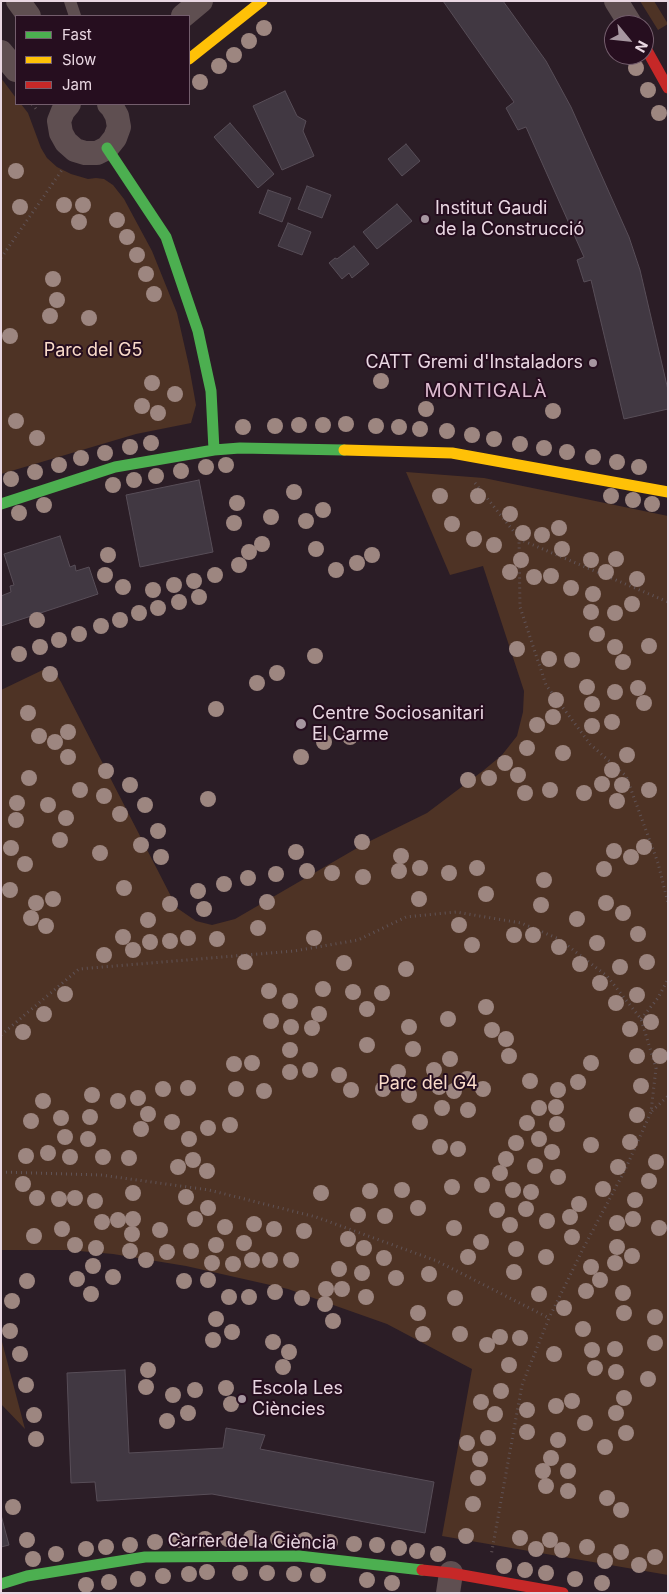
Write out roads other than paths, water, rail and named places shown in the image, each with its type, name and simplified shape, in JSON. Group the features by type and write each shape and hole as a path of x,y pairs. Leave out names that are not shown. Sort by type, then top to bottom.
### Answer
{"street":[{"path":"18,1 28,15"},
{"path":"184,15 201,1"},
{"path":"190,58 262,1"},
{"path":"616,1 625,15"},
{"path":"1,52 15,69"},
{"path":"654,62 667,84"},
{"path":"58,109 61,133 66,142 75,150 84,153 97,153 107,148 115,138 119,127 120,108"},
{"path":"107,148 166,237 198,331 211,391 214,450"},
{"path":"1,504 115,467 214,450 240,448 452,453 668,492"},
{"name":"Carrer de la Ciència","path":"1,1584 27,1576 144,1557 299,1556 450,1583 563,1593"}],"lane":[{"path":"70,1 75,15"}],"place":[{"name":"Institut Gaudi de la Construcció","path":"425,219"},
{"name":"CATT Gremi d'Instaladors","path":"593,363"},
{"name":"Centre Sociosanitari El Carme","path":"301,724"},
{"name":"Escola Les Ciències","path":"242,1399"}],"district":[{"name":"MONTIGALÀ","path":"486,391"}],"park label":[{"name":"Parc del G5","path":"93,351"},
{"name":"Parc del G4","path":"428,1084"}]}
